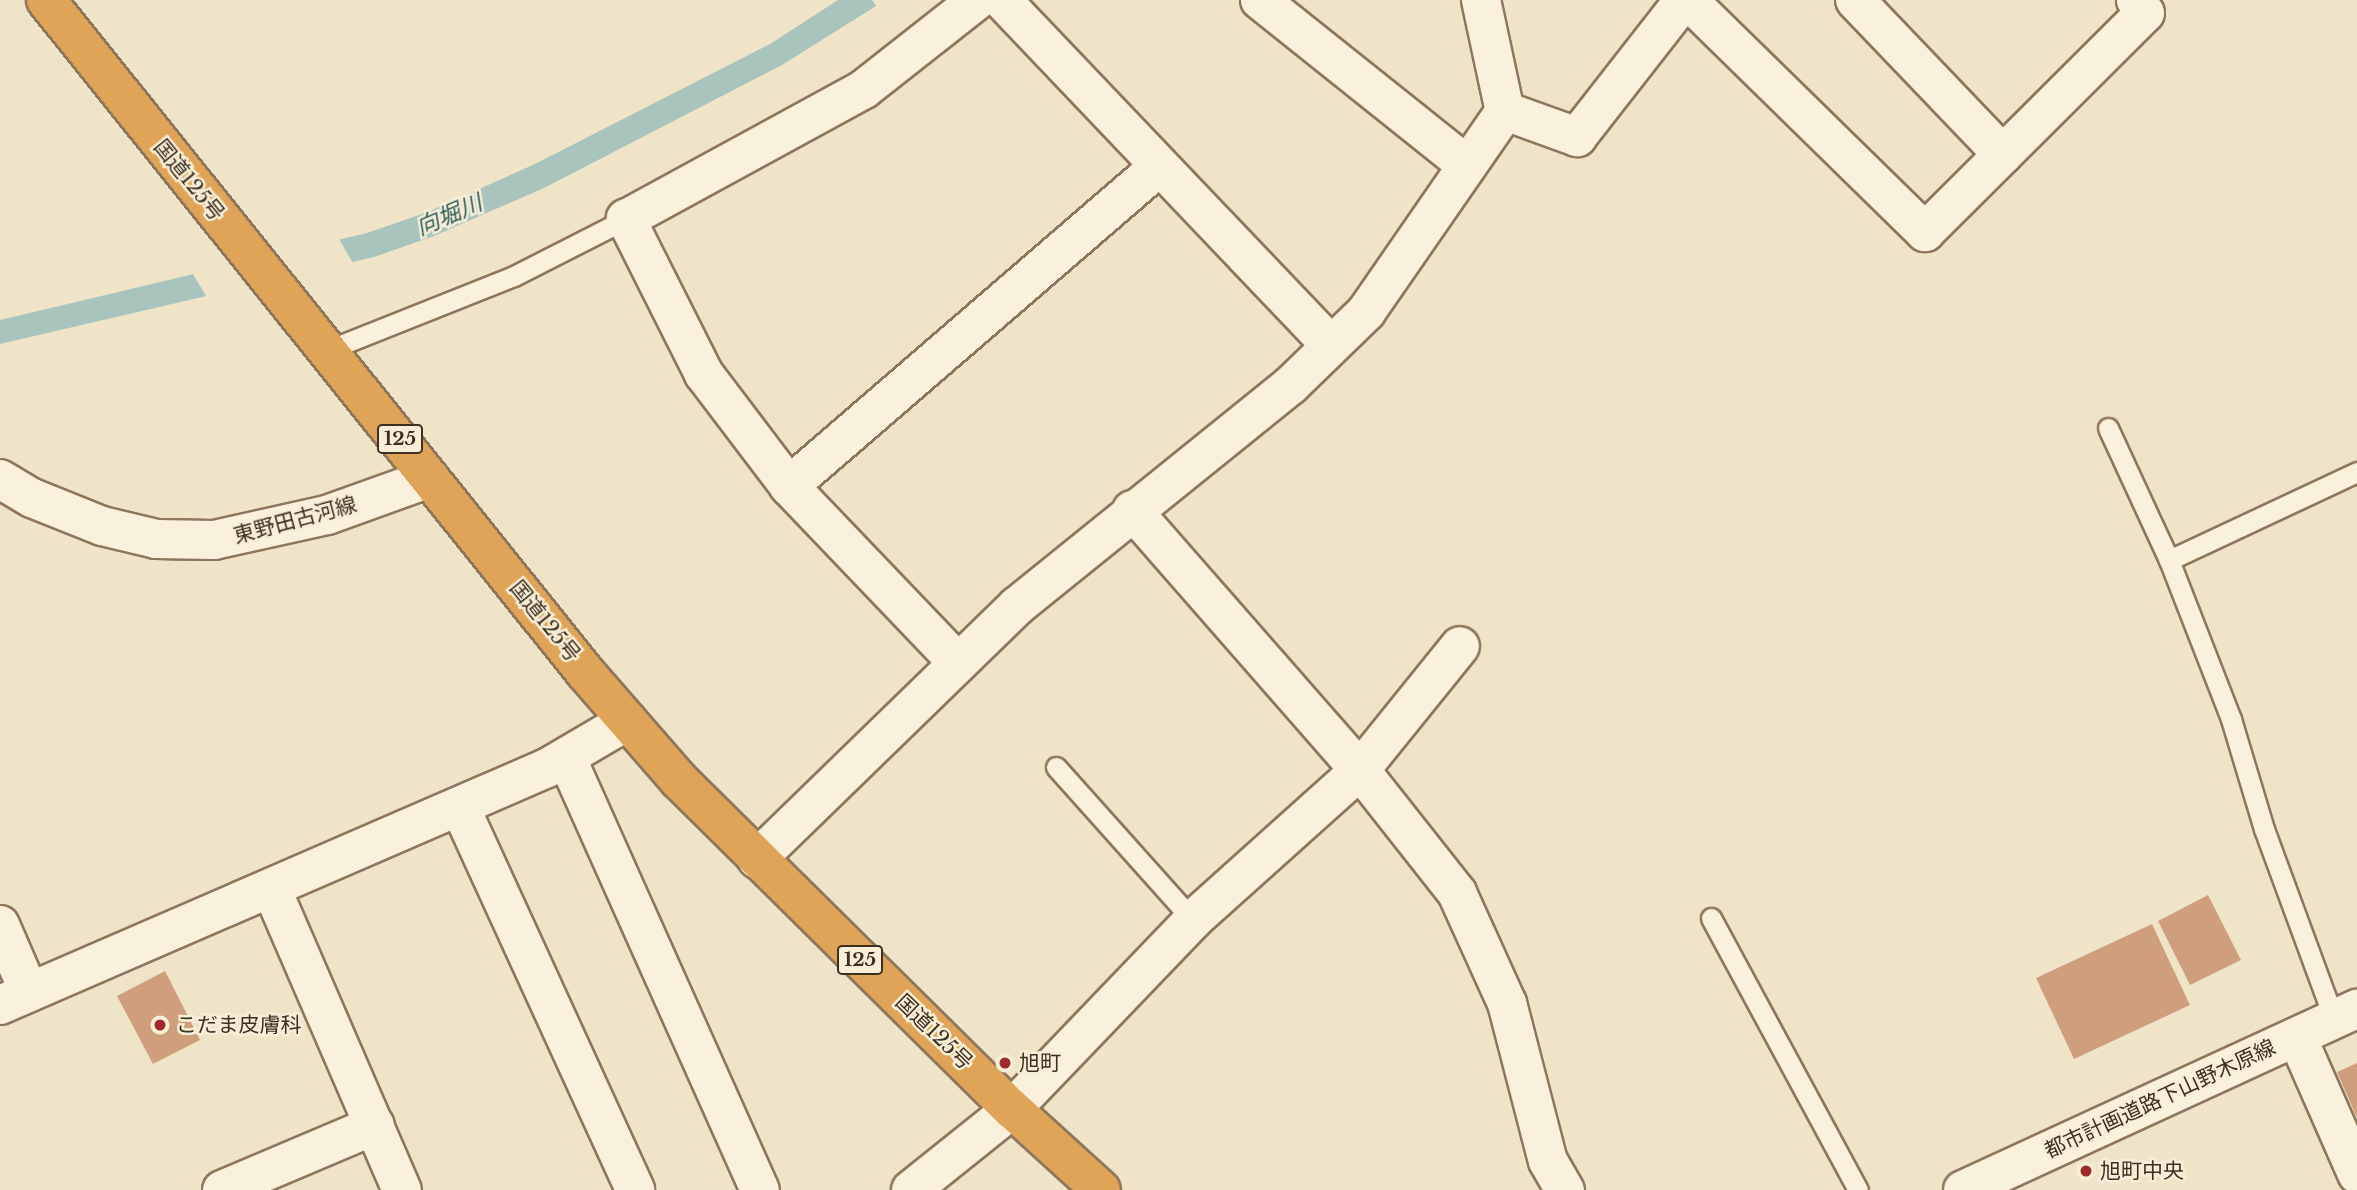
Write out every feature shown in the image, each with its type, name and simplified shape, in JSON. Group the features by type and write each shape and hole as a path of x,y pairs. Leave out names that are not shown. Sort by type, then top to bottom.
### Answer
{"highway":[{"name":"国道125号","path":"46,0 627,721 757,859 1012,1109 1101,1190"}],"street":[{"path":"958,663 789,486 704,374 626,219 864,89 976,0"},
{"path":"1002,0 1158,168 1331,345"},
{"path":"1261,0 1467,165"},
{"path":"757,859 1017,606 1132,510 1291,385 1366,312 1505,112 1481,0"},
{"path":"1505,112 1577,137 1686,0 1925,232 2145,13 2136,0"},
{"path":"1874,5 2003,155"},
{"path":"789,486 1158,168"},
{"name":"東野田古河線","path":"0,479 32,498 102,526 156,539 214,540 327,515 430,478"},
{"path":"1132,510 1360,770 1457,894 1507,1003 1548,1161 1565,1190"},
{"path":"911,1190 1012,1109 1193,920 1360,770 1460,646"},
{"path":"0,925 14,999 272,890 567,759 627,721"},
{"path":"567,759 760,1190"},
{"path":"460,807 635,1190"},
{"path":"272,890 402,1190"},
{"name":"都市計画道路下山野木原線","path":"1963,1190 2346,1014"},
{"path":"2297,1037 2357,1174"},
{"path":"222,1190 375,1125"}],"lane":[{"path":"328,350 514,276 626,219"},
{"path":"2108,428 2169,560 2231,719 2264,829 2346,1014"},
{"path":"2169,560 2357,472"},
{"path":"1056,767 1193,920"},
{"path":"1711,918 1858,1190"}],"water":[{"name":"向堀川","path":"838,0 872,0 876,6 782,65 544,188 434,236 374,257 0,344 0,320 367,233 425,213 535,164 770,44"}],"pier":[{"path":"338,237 354,265 208,299 191,271"}],"building":[{"path":"2208,895 2241,960 2190,985 2158,921"},
{"path":"2152,924 2190,1005 2074,1059 2036,978"},
{"path":"165,971 200,1040 153,1064 117,996"},
{"path":"2357,1063 2357,1118 2337,1072"}],"place":[{"name":"こだま皮膚科","path":"160,1025"},
{"name":"旭町","path":"1005,1063"},
{"name":"旭町中央","path":"2086,1171"}]}
